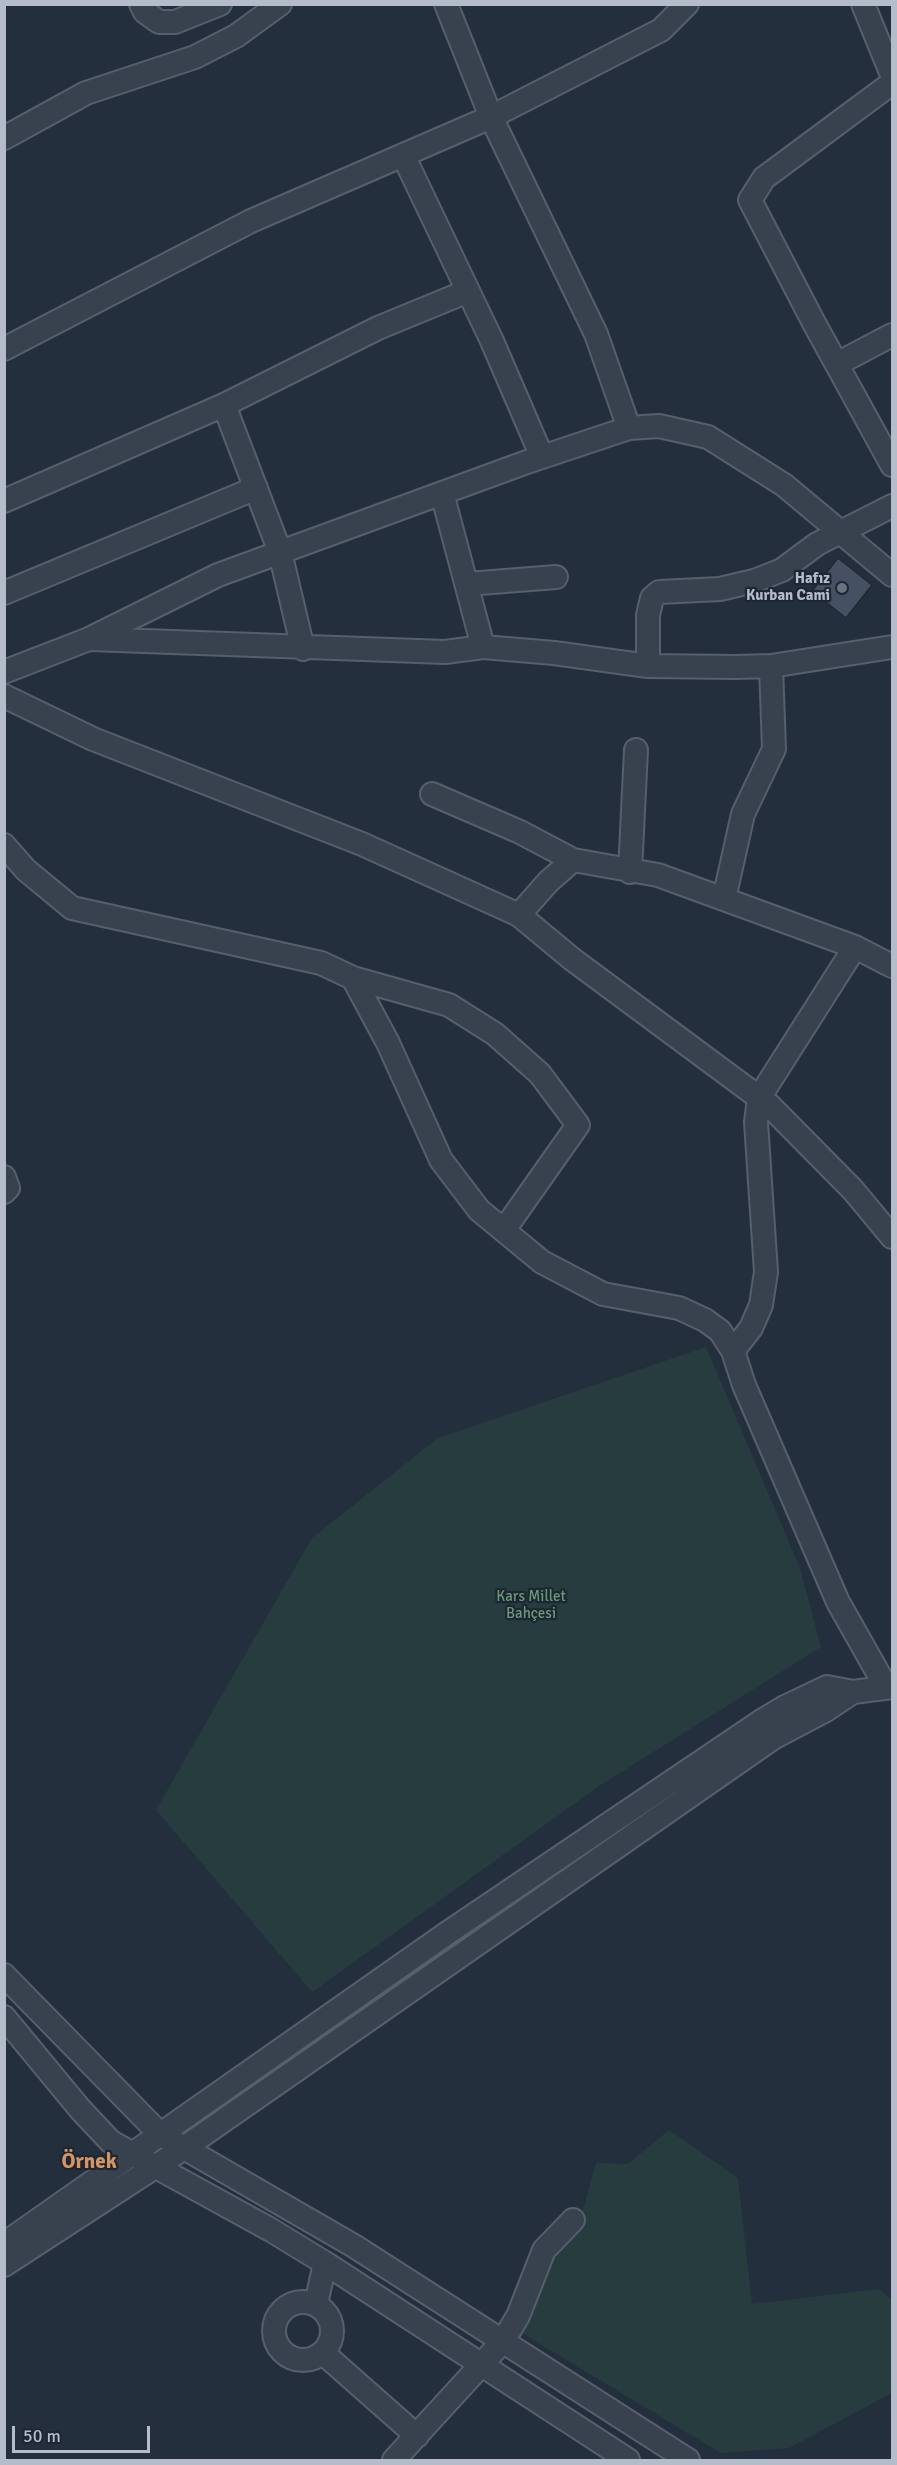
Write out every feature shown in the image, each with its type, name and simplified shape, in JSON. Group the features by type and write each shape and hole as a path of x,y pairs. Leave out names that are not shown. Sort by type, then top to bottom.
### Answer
{"street":[{"path":"141,4 145,12 159,22 174,22 220,4"},
{"path":"4,138 86,93 195,57 236,36 280,4"},
{"path":"446,4 491,117 596,334 629,428"},
{"path":"4,349 251,221 491,117 661,30 687,4"},
{"path":"863,4 892,75"},
{"path":"892,83 764,178 750,200 892,465"},
{"path":"403,155 468,291 542,457"},
{"path":"4,501 224,405 378,328 468,291"},
{"path":"837,364 892,335"},
{"path":"224,405 280,552 303,649"},
{"path":"4,672 89,639 218,575 542,457 629,428 659,426 708,437 784,485 892,575"},
{"path":"4,593 256,488"},
{"path":"442,493 483,647"},
{"path":"648,666 648,615 652,598 659,592 720,588 754,581 782,570 817,544 892,506"},
{"path":"467,584 556,577"},
{"path":"89,639 303,649 445,652 483,647 554,653 648,666 771,666 892,647"},
{"path":"724,899 743,814 774,748 771,666"},
{"path":"4,696 93,739 362,844 519,915 572,959 759,1098 853,1190 892,1237"},
{"path":"630,872 636,750"},
{"path":"432,794 520,832 573,860 630,872 658,875 855,946 892,966"},
{"path":"4,845 26,870 72,908 321,963 353,978 449,1005 495,1034 540,1074 578,1125 504,1230"},
{"path":"519,915 548,882 573,860"},
{"path":"733,1351 751,1329 761,1305 766,1272 756,1122 759,1098 855,946"},
{"path":"4,2244 465,1921 760,1722 784,1707 827,1688 853,1692 889,1687 838,1602 744,1384 733,1351 720,1331 705,1320 679,1308 603,1294 542,1262 479,1210 441,1160 388,1043 353,978"},
{"path":"4,1177 8,1188 4,1192"},
{"path":"4,2265 184,2148 773,1738 826,1710 853,1692"},
{"path":"4,1974 160,2134 335,2235 688,2460"},
{"path":"4,2017 80,2109 111,2142 272,2230 326,2263 628,2460"},
{"path":"394,2460 483,2366 502,2341 518,2316 544,2250 573,2220"},
{"path":"316,2304 326,2263"},
{"path":"297,2302 316,2304 330,2317 332,2336 323,2353 315,2358 298,2360 283,2352 275,2337 276,2321 288,2306 297,2302"},
{"path":"323,2353 417,2436"}],"green space":[{"name":"Kars Millet Bahçesi","path":"706,1347 800,1568 821,1647 602,1784 312,1992 156,1810 312,1538 438,1438"},
{"path":"669,2130 738,2178 752,2304 879,2289 892,2300 892,2393 789,2448 721,2453 520,2332 548,2253 580,2221 596,2163 628,2164"}],"building":[{"name":"Hafız Kurban Cami","path":"838,558 872,585 846,618 812,591"}],"place":[{"name":"Hafız Kurban Cami","path":"842,588"}],"district":[{"name":"Örnek","path":"89,2162"}]}
